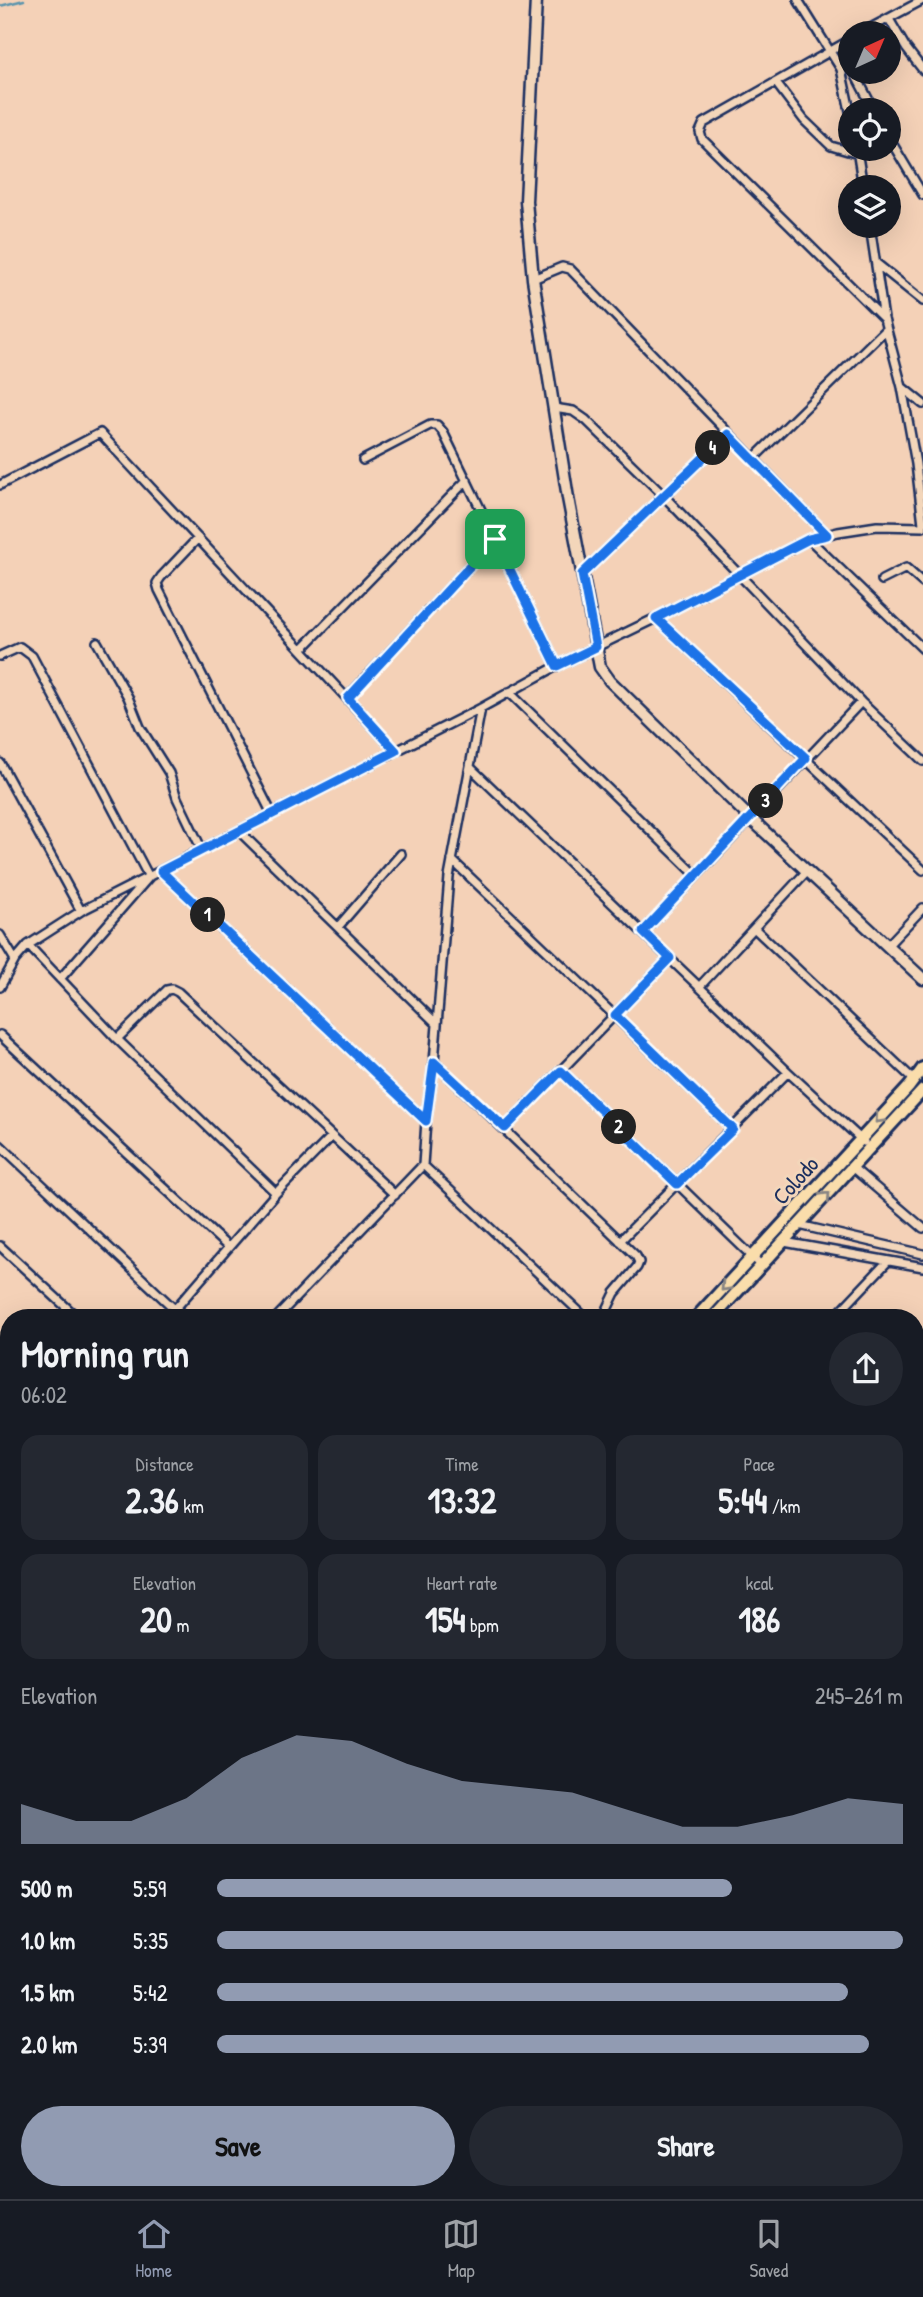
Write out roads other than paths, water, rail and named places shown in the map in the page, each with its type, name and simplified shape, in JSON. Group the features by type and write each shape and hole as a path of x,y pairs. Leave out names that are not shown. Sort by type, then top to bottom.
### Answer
{"main road":[{"path":"536,0 526,201 533,279 600,667 750,818 923,979"},
{"name":"Colodo","path":"704,1309 923,1068"},
{"name":"Colodo","path":"721,1309 923,1090"}],"street":[{"path":"797,0 832,51 841,69 847,98"},
{"path":"885,21 923,0"},
{"path":"889,19 923,71"},
{"path":"838,47 704,123 700,132 702,139 884,319"},
{"path":"776,83 804,120 831,146 838,147"},
{"path":"901,158 923,195"},
{"path":"0,987 15,960 28,945 81,911 809,539 877,526 923,525 916,464 902,387 884,319 872,238"},
{"path":"877,264 923,301"},
{"path":"533,279 562,267 570,269 827,535"},
{"path":"752,459 886,329"},
{"path":"902,387 923,404"},
{"path":"555,408 580,414 664,496 861,702 923,761"},
{"path":"363,460 430,425 437,425 467,480 557,666"},
{"path":"0,485 100,433 396,751"},
{"path":"582,574 728,434"},
{"path":"302,649 467,480"},
{"path":"198,538 157,583 272,814"},
{"path":"348,698 495,539"},
{"path":"809,539 923,649"},
{"path":"882,580 906,568 923,583"},
{"path":"656,618 923,870"},
{"path":"97,642 128,697 140,727 169,773 177,798 202,849"},
{"path":"0,656 20,648 32,656 149,877"},
{"path":"509,692 696,875"},
{"path":"643,932 861,702"},
{"path":"285,1309 424,1165 449,877 481,708"},
{"path":"0,763 81,911"},
{"path":"471,768 870,1147"},
{"path":"239,831 437,1024"},
{"path":"338,927 401,854"},
{"path":"452,860 733,1129"},
{"path":"161,871 426,1121"},
{"path":"700,986 807,871"},
{"path":"60,979 149,877"},
{"path":"888,945 923,908"},
{"path":"754,928 914,1080"},
{"path":"0,935 3,946 15,960"},
{"path":"28,945 117,1039 276,1193"},
{"path":"505,1128 670,958"},
{"path":"117,1039 167,990 178,992 395,1195"},
{"path":"0,1035 228,1247"},
{"path":"434,1062 505,1128 639,1262 615,1293 607,1309"},
{"path":"561,1071 762,1266"},
{"path":"620,1241 788,1072"},
{"path":"0,1145 175,1309 276,1193 332,1136"},
{"path":"424,1165 576,1309"},
{"path":"853,1168 923,1228"},
{"path":"799,1226 923,1254"},
{"path":"784,1242 923,1267"},
{"path":"0,1246 68,1309"},
{"path":"843,1309 888,1261"}],"waterway":[{"path":"0,6 24,0"}]}
